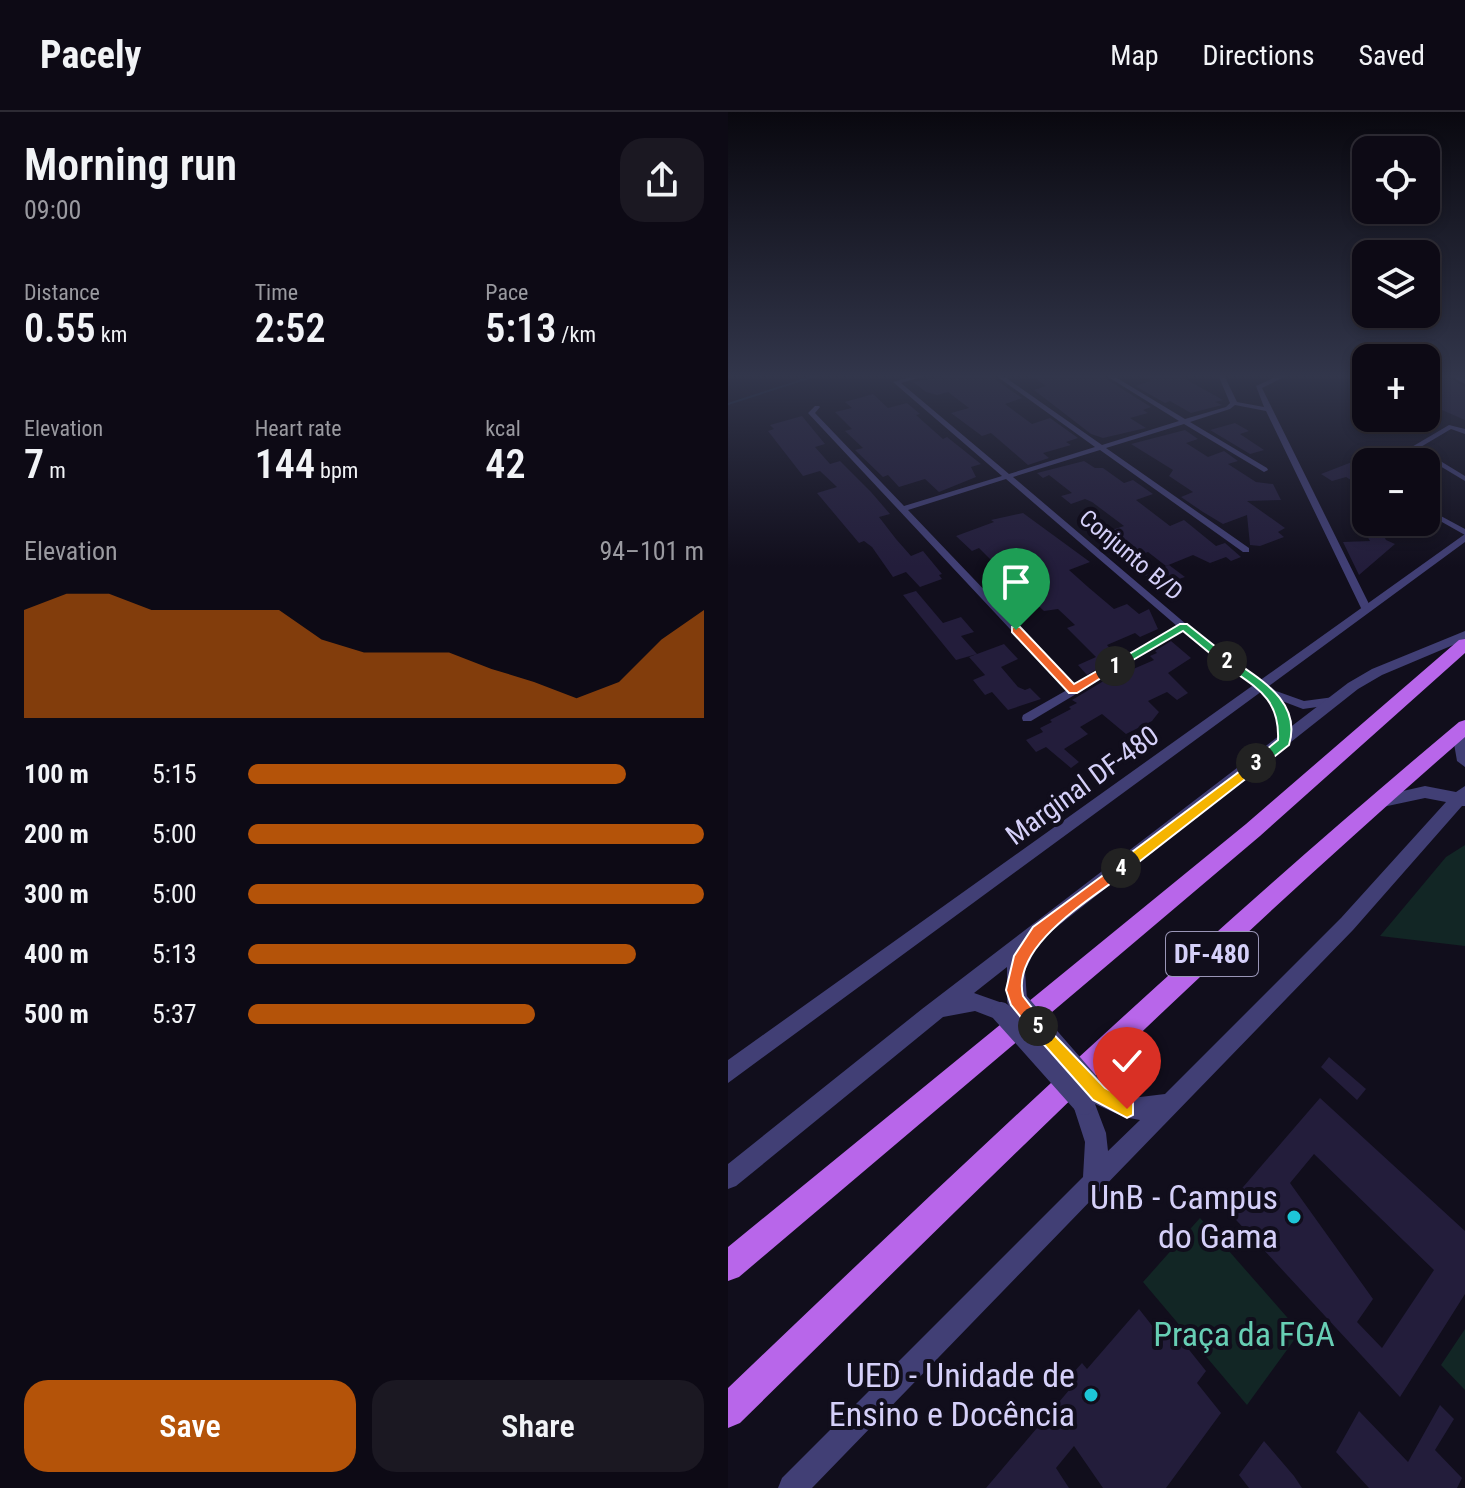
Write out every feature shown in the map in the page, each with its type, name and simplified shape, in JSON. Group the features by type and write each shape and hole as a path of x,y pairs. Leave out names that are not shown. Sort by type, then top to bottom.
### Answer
{"main road":[{"name":"DF-480","path":"728,1266 1185,888 1465,644"},
{"name":"DF-480","path":"728,1411 962,1184 1376,803 1462,730"}],"street":[{"path":"836,439 1073,690"},
{"name":"Conjunto B/D","path":"963,439 1183,626 1267,691"},
{"path":"1089,439 1246,550"},
{"path":"903,509 1125,439"},
{"path":"1214,439 1264,470"},
{"path":"1284,439 1366,608"},
{"path":"1431,439 1414,450 1465,479"},
{"path":"1440,519 1465,535"},
{"name":"Marginal DF-480","path":"728,1073 1267,691 1366,608 1465,535"},
{"path":"1027,718 1183,626"},
{"path":"728,1178 929,1016 1365,678 1465,635"},
{"path":"1267,691 1303,705 1334,701"},
{"path":"1267,691 1285,717 1284,741"},
{"path":"1462,730 1465,761"},
{"path":"1376,803 1425,792 1463,797"},
{"path":"792,1488 1347,924 1463,797"},
{"path":"1009,1006 1015,970 1038,932"},
{"path":"929,1016 975,1002 1009,1006 1092,1100 1127,1109 1150,1109 1170,1103"},
{"path":"1092,1100 1098,1150 1093,1183"}],"green space":[{"path":"1465,845 1465,946 1380,936 1446,857"},
{"name":"Praça da FGA","path":"1200,1218 1300,1332 1247,1405 1143,1282"},
{"path":"1465,1329 1465,1390 1441,1365"}],"building":[{"path":"774,439 821,439 825,444 815,447 830,464 840,461 871,492 890,514 879,517 896,539 911,556 923,551 942,574 939,575 942,579 920,587 906,572 893,577 872,547 864,541 859,543 817,493 837,487 820,471 803,476"},
{"path":"854,439 950,439 981,464 971,467 976,477 939,492 925,479 899,487 888,475 883,477 855,450 863,448"},
{"path":"998,439 1074,439 1066,442 1071,445 1043,453 1049,458 1028,465"},
{"path":"1149,439 1197,439 1186,443 1208,457 1224,451 1238,461 1228,464 1256,482 1273,484 1281,500 1247,501 1285,528 1278,532 1284,537 1260,546 1250,545 1247,515 1223,524 1203,512 1181,497 1193,492 1169,476 1173,470 1131,444"},
{"path":"1225,439 1248,439 1264,450 1250,454"},
{"path":"1084,461 1095,468 1103,468 1124,483 1133,480 1153,494 1136,500 1170,526 1184,520 1216,546 1225,543 1241,557 1231,561 1226,557 1210,563 1193,555 1166,566 1148,552 1142,554 1112,530 1124,526 1085,499 1071,504 1061,496 1072,493 1049,475 1043,478 1037,473"},
{"path":"1352,462 1351,480 1346,477 1332,481 1321,474"},
{"path":"1023,513 1090,562 1069,570 1088,587 1114,609 1127,604 1139,614 1149,609 1158,629 1140,637 1135,633 1107,645 1117,657 1087,675 1078,665 1096,657 1067,628 1075,625 1058,609 1044,611 1029,597 1014,602 1005,593 1010,589 993,572 1001,570 979,548 972,551 956,536 994,522 991,520"},
{"path":"1367,536 1384,536 1395,544 1359,575 1343,542 1370,541"},
{"path":"1169,565 1185,577 1158,586 1145,575"},
{"path":"916,591 943,623 961,617 974,632 961,636 977,654 956,660 903,595"},
{"path":"1171,641 1191,658 1168,673 1188,693 1177,700 1167,692 1148,701 1159,712 1152,721 1126,734 1102,714 1080,727 1088,734 1064,749 1079,762 1071,768 1046,747 1036,752 1026,740 1043,732 1040,728 1071,709 1069,707 1077,703 1072,700 1127,667 1131,670 1154,660 1150,656"},
{"path":"1004,644 1018,659 1001,667 1018,687 1025,690 1030,688 1041,699 1008,710 992,692 985,695 973,680 985,675 969,657"},
{"path":"1329,1057 1366,1089 1357,1100 1321,1067"},
{"path":"1320,1098 1465,1231 1465,1294 1400,1397 1225,1208","holes":["1314,1154 1434,1270 1382,1348 1357,1322 1373,1299 1290,1183"]},
{"name":"UED - Unidade de Ensino e Docência","path":"1139,1309 1161,1337 1170,1326 1206,1371 1197,1383 1221,1413 1166,1488 1103,1488 1074,1446 1056,1468 1069,1488 986,1488 1070,1389 1065,1382 1082,1363 1087,1369"},
{"path":"1440,1405 1454,1419 1435,1450 1462,1478 1457,1488 1369,1488 1336,1452 1359,1411 1408,1462"},
{"path":"1264,1441 1302,1488 1249,1488 1239,1475"}],"place":[{"name":"UnB - Campus do Gama","path":"1294,1217"},
{"name":"UED - Unidade de Ensino e Docência","path":"1091,1395"}],"route":[{"path":"1016,630 1073,690 1183,626 1272,694 1287,722 1284,741 1038,932 1015,970 1013,979 1017,1000 1029,1015 1099,1094 1127,1109"}]}
